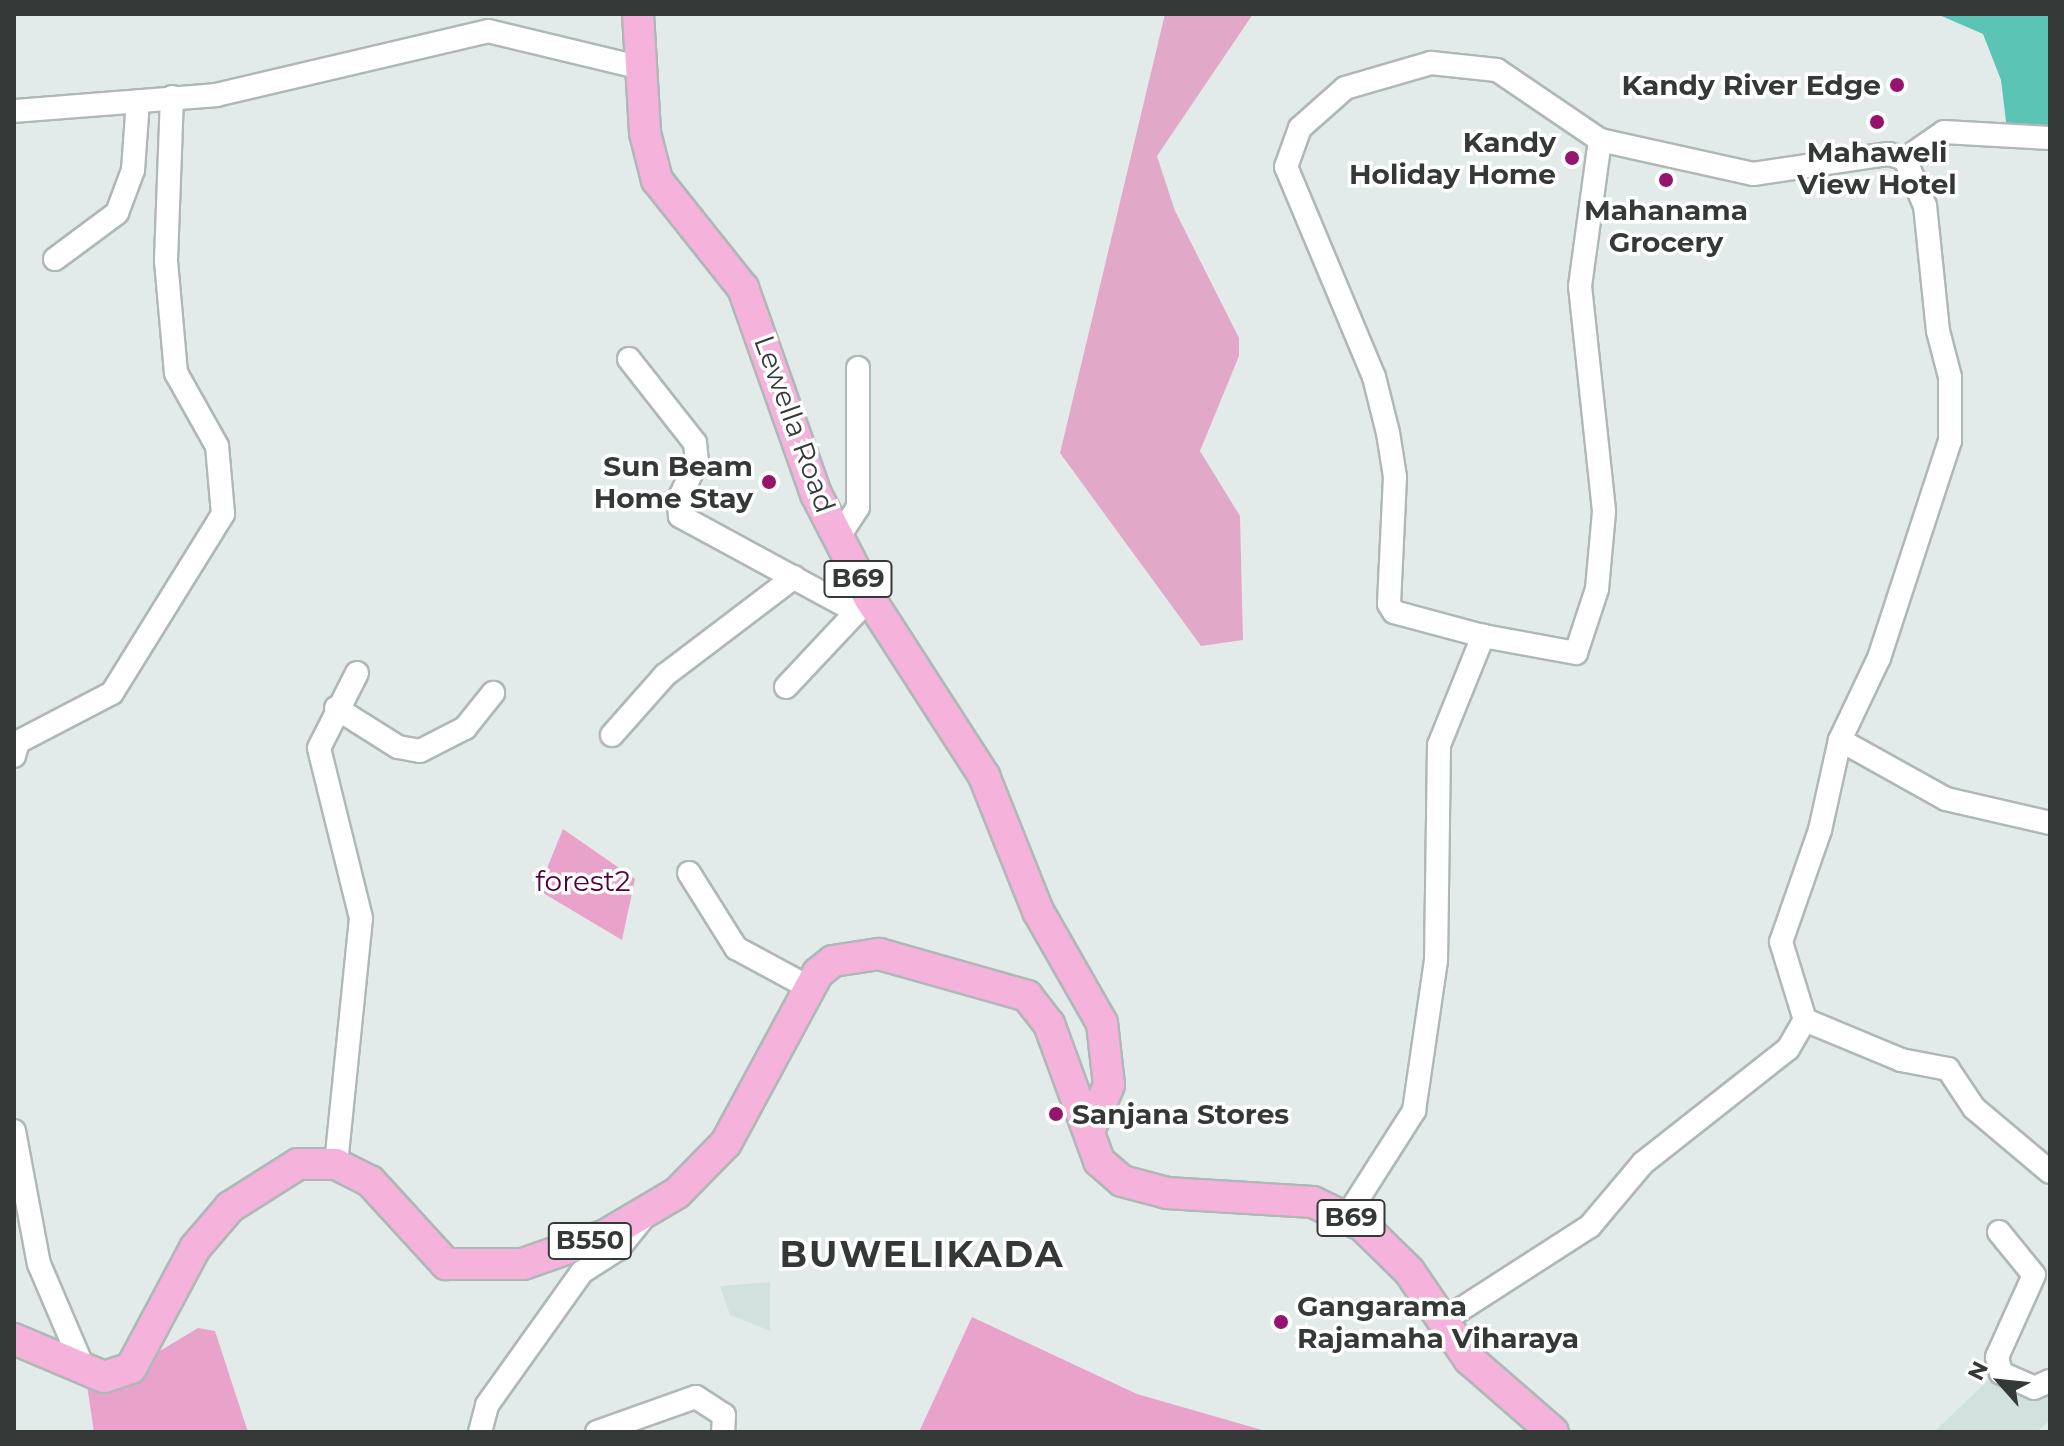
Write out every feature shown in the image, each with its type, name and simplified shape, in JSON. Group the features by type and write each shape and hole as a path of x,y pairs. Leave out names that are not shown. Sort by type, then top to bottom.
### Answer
{"main road":[{"name":"Lewella Road","path":"638,14 638,67 657,180 743,288 862,605 979,765 1038,911 1102,1023 1109,1085 1089,1131"},
{"name":"B550","path":"14,1339 85,1372 104,1377 131,1368 195,1248 230,1207 298,1164 336,1164 370,1181 446,1264 523,1264 643,1218 726,1143 764,1084 808,987 833,961 879,954 1014,988 1049,1024 1089,1131"},
{"name":"B69","path":"1089,1131 1104,1169 1134,1186 1294,1199 1347,1216 1392,1252 1469,1359 1553,1432"}],"street":[{"path":"14,111 216,95 488,31 638,67"},
{"path":"1441,1322 1590,1226 1643,1163 1788,1049 1805,1020 1781,942 1840,740 1879,658 1950,441 1950,377 1938,331 1925,206 1905,159 1889,154 1753,174 1600,140 1497,70 1431,63 1345,88 1300,128 1286,167 1374,377 1388,433 1395,477 1389,604 1394,612 1483,636 1576,653 1597,589 1604,512 1580,286 1600,140"},
{"path":"14,756 18,742 112,693 223,514 217,446 176,373 166,260 172,97"},
{"path":"55,259 117,213 133,170 138,101"},
{"path":"1905,159 1944,132 2050,138"},
{"path":"629,359 695,443 697,461 679,499 680,516 794,577 862,605 786,687"},
{"path":"838,538 858,507 858,368"},
{"path":"612,735 665,675 794,577"},
{"path":"1347,1216 1414,1111 1436,961 1439,745 1483,636"},
{"path":"336,1164 361,918 342,830 319,767 336,708 357,673"},
{"path":"336,708 398,747 420,751 465,728 493,693"},
{"path":"1840,740 1946,799 2050,823"},
{"path":"689,873 736,948 808,987"},
{"path":"1805,1020 1901,1060 1948,1069 1974,1108 2050,1172"},
{"path":"14,1131 39,1264 85,1372"},
{"path":"480,1432 487,1405 569,1289 630,1238 643,1218"},
{"path":"1999,1232 2034,1275 1997,1357 2001,1373 2034,1388 2050,1381"},
{"path":"597,1432 696,1397 724,1415 723,1432"}],"shaded area":[{"path":"1165,14 1253,14 1157,156 1175,211 1239,338 1239,356 1200,451 1240,516 1243,640 1201,646 1060,453"},
{"path":"1937,14 2050,14 2050,136 2007,130 2001,80 1983,34"},
{"path":"770,1282 770,1331 730,1315 720,1286"},
{"path":"2000,1369 2050,1381 2050,1420 2037,1432 1934,1432"}],"green space":[{"name":"forest2","path":"563,829 635,879 622,940 538,890"},
{"path":"972,1317 1137,1394 1269,1432 919,1432"},
{"path":"198,1328 215,1331 248,1432 94,1432 85,1372 118,1376"}],"place":[{"name":"Kandy River Edge","path":"1897,85"},
{"name":"Mahaweli View Hotel","path":"1877,122"},
{"name":"Kandy Holiday Home","path":"1572,158"},
{"name":"Mahanama Grocery","path":"1666,180"},
{"name":"Sun Beam Home Stay","path":"769,482"},
{"name":"Sanjana Stores","path":"1056,1114"},
{"name":"Gangarama Rajamaha Viharaya","path":"1281,1322"}],"district":[{"name":"BUWELIKADA","path":"922,1255"}]}
